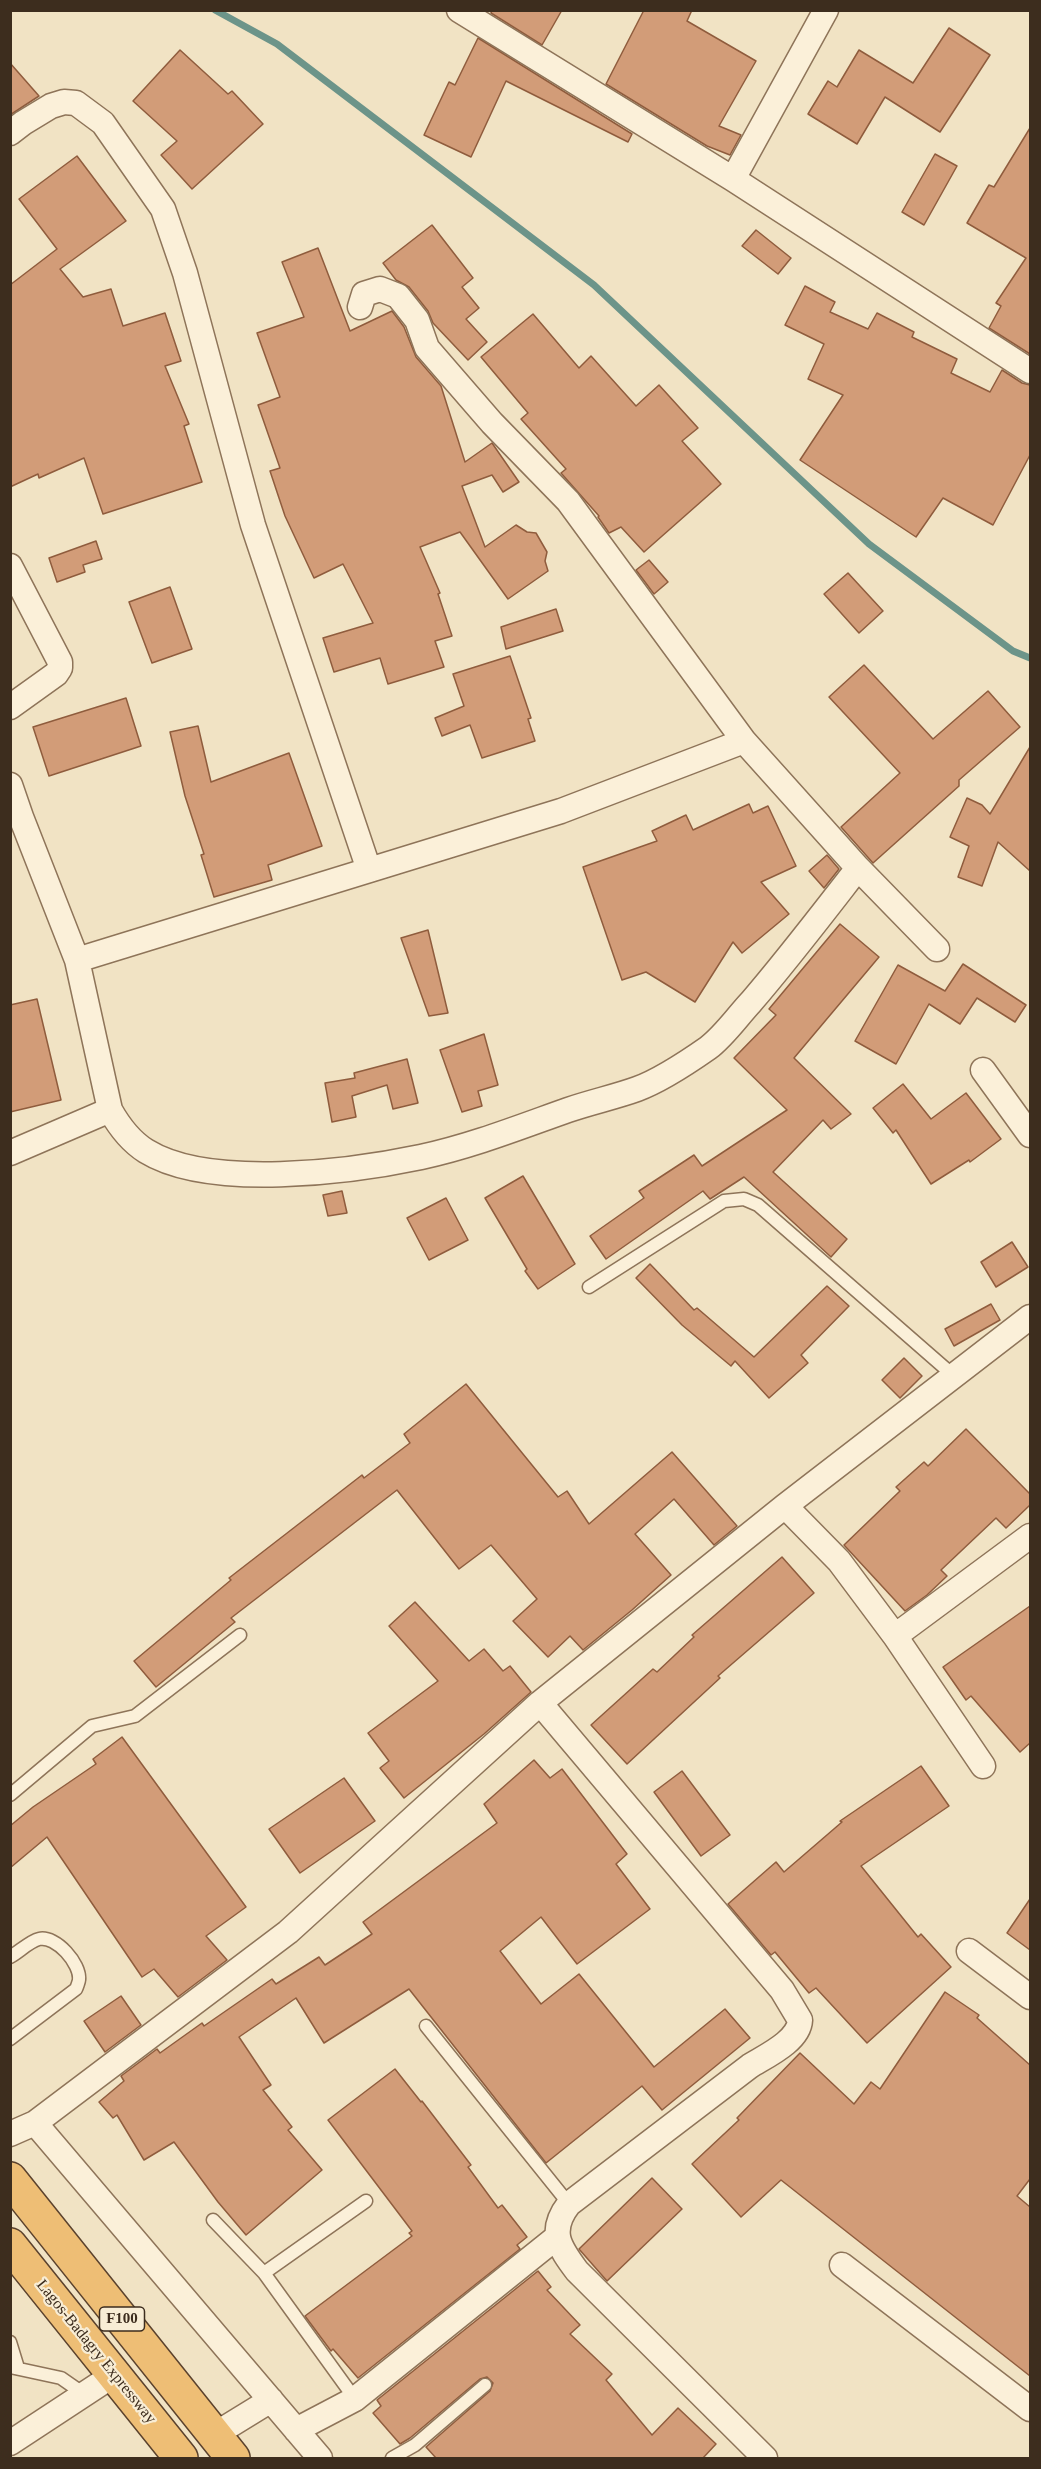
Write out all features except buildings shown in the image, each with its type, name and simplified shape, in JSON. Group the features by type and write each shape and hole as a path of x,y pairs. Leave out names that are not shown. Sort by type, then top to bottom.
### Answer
{"highway":[{"name":"F100","path":"10,2179 224,2447"},
{"name":"Lagos-Badagry Expressway","path":"10,2245 181,2458"}],"street":[{"path":"459,10 733,179 1030,371"},
{"path":"733,179 826,10"},
{"path":"10,133 51,106 64,102 76,103 103,123 164,209 185,273 253,525 369,870"},
{"path":"360,307 364,294 380,289 398,296 417,320 427,348 492,423 568,501 744,741 858,868 937,949"},
{"path":"10,566 60,662 60,668 56,674 10,707"},
{"path":"77,960 561,811 744,741"},
{"path":"10,785 77,960 110,1110 119,1126 145,1150 170,1162 232,1174 297,1174 422,1157 491,1137 639,1088 710,1047 783,964 858,868"},
{"path":"983,1070 1030,1135"},
{"path":"10,1153 110,1110"},
{"path":"10,2134 35,2123 288,1932 540,1702 785,1506 1030,1317"},
{"path":"785,1506 838,1561 895,1636 983,1766"},
{"path":"895,1636 1030,1536"},
{"path":"540,1702 782,1990 800,2020 799,2030 781,2046 750,2066 569,2204 560,2217 557,2237 562,2251 577,2271 765,2458"},
{"path":"969,1951 1030,1997"},
{"path":"35,2123 320,2458"},
{"path":"296,2430 355,2399 557,2237"},
{"path":"842,2265 1030,2409"},
{"path":"10,2443 115,2374"},
{"path":"224,2447 271,2400"}],"lane":[{"path":"589,1287 724,1201 744,1199 758,1205 954,1376"},
{"path":"10,1795 92,1726 135,1716 240,1635"},
{"path":"10,1957 39,1939 52,1940 60,1944 72,1961 78,1970 80,1980 76,1989 10,2039"},
{"path":"426,2026 569,2204"},
{"path":"264,2273 366,2201"},
{"path":"213,2220 264,2273 355,2399"},
{"path":"10,2342 14,2368 62,2379 84,2394"},
{"path":"392,2458 415,2445 485,2385"}],"waterway":[{"path":"215,10 277,44 594,285 869,544 1013,651 1030,658"}]}
